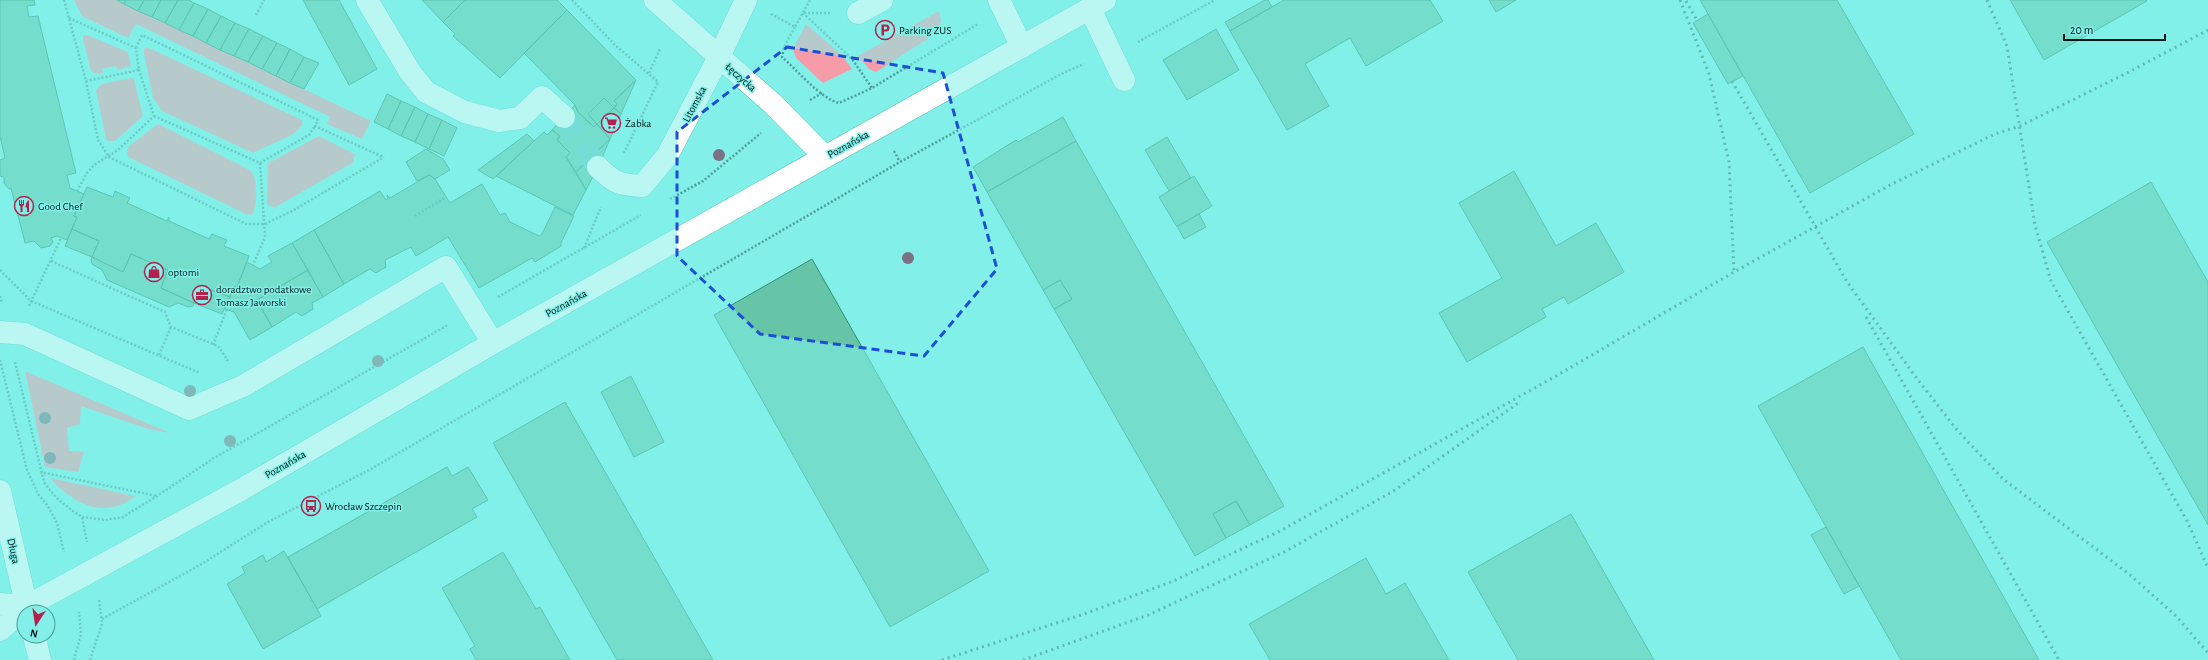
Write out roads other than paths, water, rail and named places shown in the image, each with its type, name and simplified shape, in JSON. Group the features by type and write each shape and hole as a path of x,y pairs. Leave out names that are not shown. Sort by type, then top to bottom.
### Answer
{"street":[{"path":"367,0 410,72 426,92 466,112 499,122 520,118 542,97 564,117"},
{"name":"Łęczycka","path":"655,0 774,104 825,157"},
{"name":"Litomska","path":"598,166 611,180 625,186 642,186 667,156 719,57 746,0"},
{"path":"858,13 882,0"},
{"path":"998,0 1022,46"},
{"path":"1098,4 1124,80"},
{"name":"Poznańska","path":"35,604 71,582 236,492 493,343 1098,4"},
{"path":"9,332 25,334 189,409 243,386 446,268 493,343"},
{"name":"Długa","path":"0,491 26,604"},
{"path":"0,604 16,607"},
{"name":"Poznańska","path":"0,630 16,618"},
{"path":"36,644 40,660"}],"tunnel":[{"path":"564,117 598,167"}],"railway":[{"path":"1680,0 1709,74 1729,162 1734,272"},
{"path":"1987,0 2007,46 2035,225 2051,281 2187,521 2208,568"},
{"path":"1686,1 1697,20"},
{"path":"942,660 1084,614 1171,582 1280,531 1556,376 1734,272 1890,185 1995,134 2020,126 2127,73 2208,30"},
{"path":"1732,81 1847,282 1918,380 1957,430 2003,479 2129,574 2176,616 2208,653"},
{"path":"1866,317 2059,660"},
{"path":"1023,660 1148,615 1284,552 1392,492 1521,401"}],"place":[{"name":"Parking ZUS","path":"885,30"},
{"name":"Żabka","path":"611,123"},
{"name":"Good Chef","path":"24,206"},
{"name":"optomi","path":"154,272"},
{"name":"doradztwo podatkowe Tomasz Jaworski","path":"202,295"},
{"name":"Wrocław Szczepin","path":"311,506"}]}
